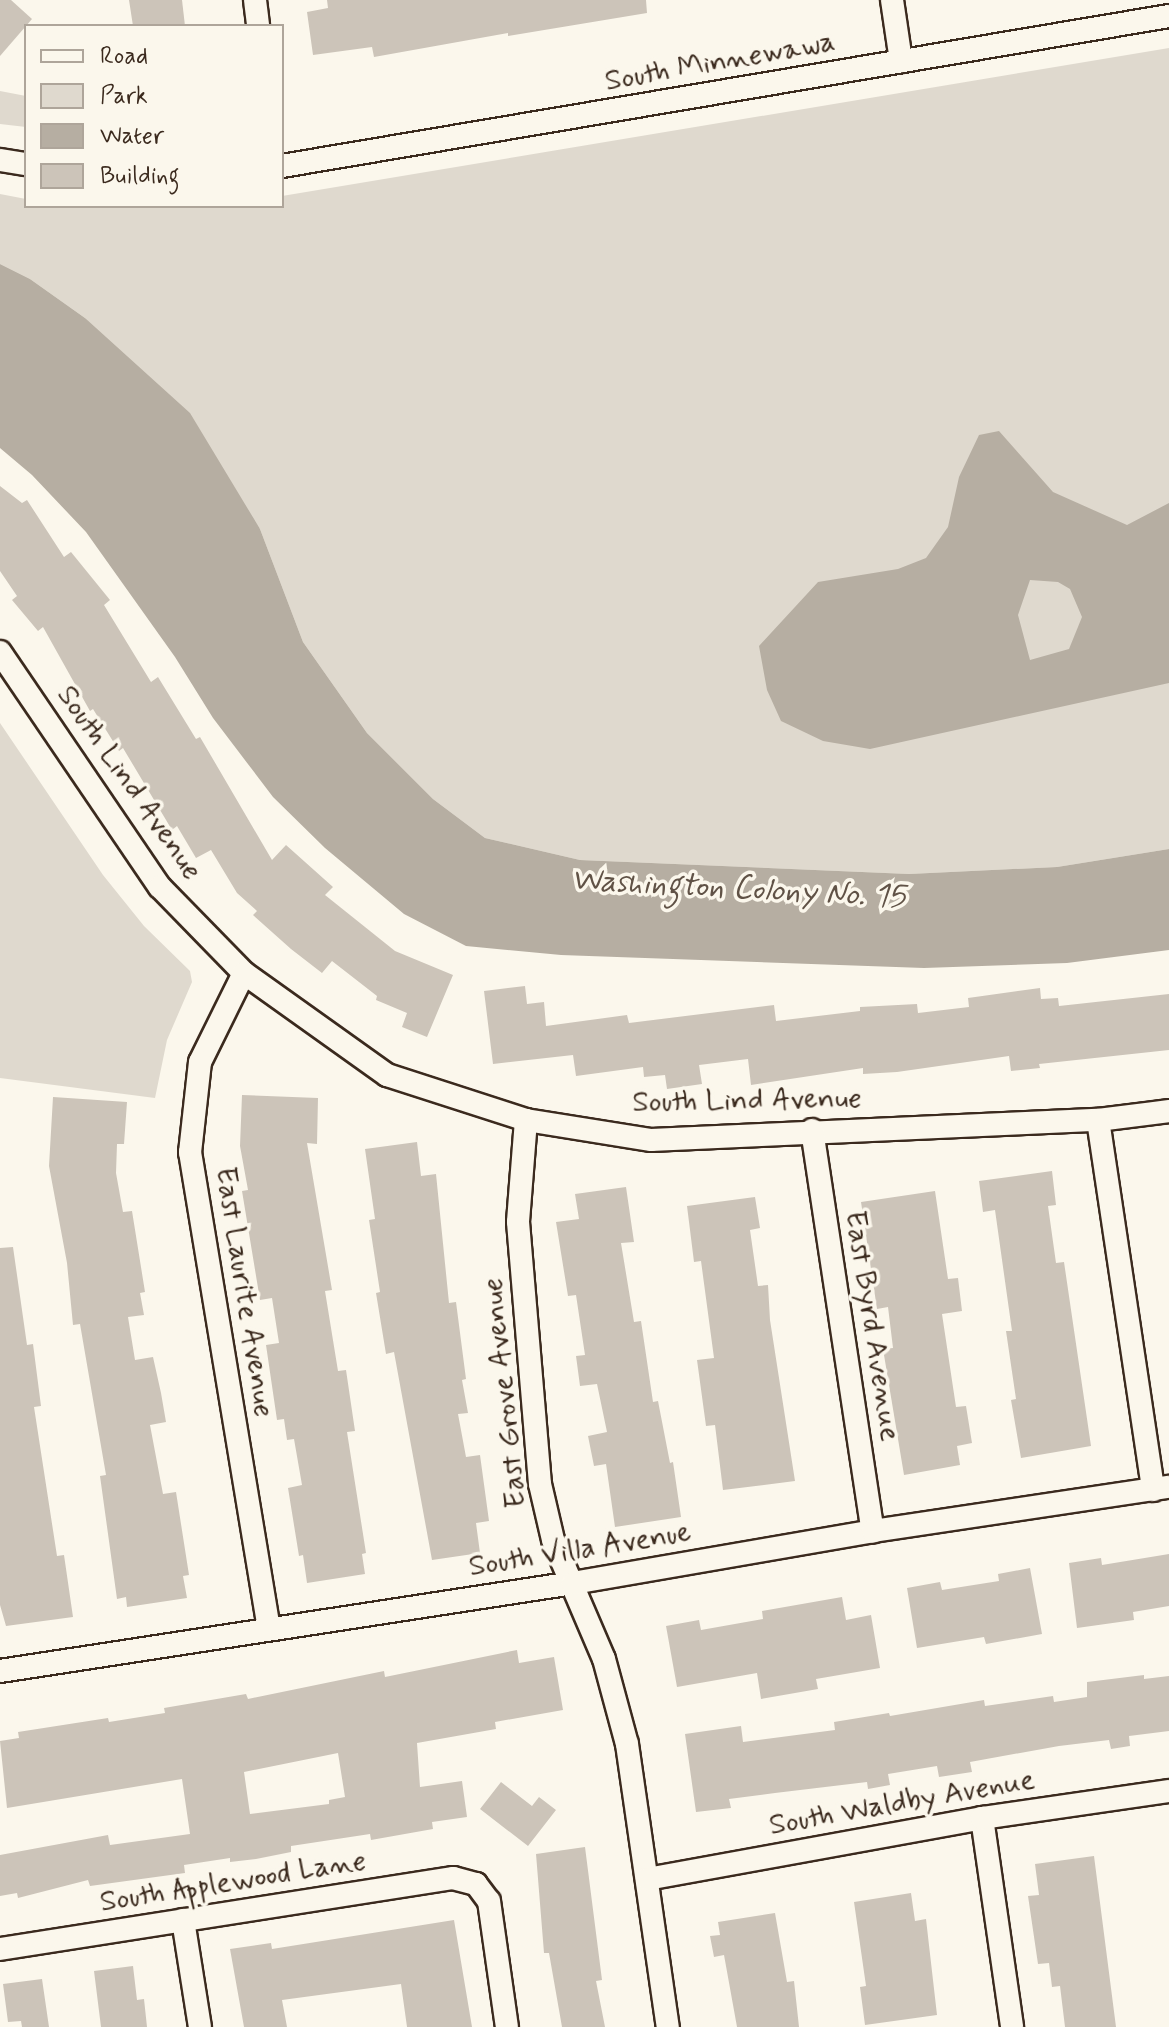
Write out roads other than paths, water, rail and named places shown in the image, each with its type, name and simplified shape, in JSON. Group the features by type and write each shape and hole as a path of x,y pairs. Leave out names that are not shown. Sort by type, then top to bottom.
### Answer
{"street":[{"path":"255,0 258,24"},
{"path":"892,0 901,61"},
{"name":"South Minnewawa","path":"284,166 1169,16"},
{"path":"0,160 24,164"},
{"name":"South Lind Avenue","path":"0,652 160,887 244,973 387,1075 526,1120 651,1140 812,1130 1098,1120 1169,1111"},
{"name":"East Laurite Avenue","path":"244,973 200,1062 190,1152 269,1628"},
{"name":"East Grove Avenue","path":"526,1120 518,1222 540,1484 553,1540 604,1659 627,1744 668,2027"},
{"path":"1098,1120 1161,1489"},
{"name":"East Byrd Avenue","path":"812,1130 873,1531"},
{"name":"South Villa Avenue","path":"0,1671 573,1583 873,1531 1161,1489"},
{"name":"South Waldby Avenue","path":"647,1879 982,1818 1169,1791"},
{"path":"982,1818 1012,2027"},
{"name":"South Applewood Lane","path":"0,1949 453,1878 476,1884 489,1901 507,2027"},
{"path":"183,1920 200,2027"}],"water":[{"name":"Washington Colony No. 15","path":"0,264 30,279 85,318 190,413 260,529 303,642 367,733 433,799 485,838 580,860 909,874 1057,867 1169,849 1169,950 1067,963 924,968 561,955 466,946 404,914 325,848 273,797 213,718 175,657 86,532 32,475 0,448"},
{"path":"999,431 1053,492 1127,525 1169,503 1169,683 870,749 823,741 781,721 767,690 759,646 818,582 898,569 926,558 948,527 959,477 979,435","holes":["1030,580 1058,582 1070,589 1082,617 1069,649 1030,660 1018,615"]}]}
